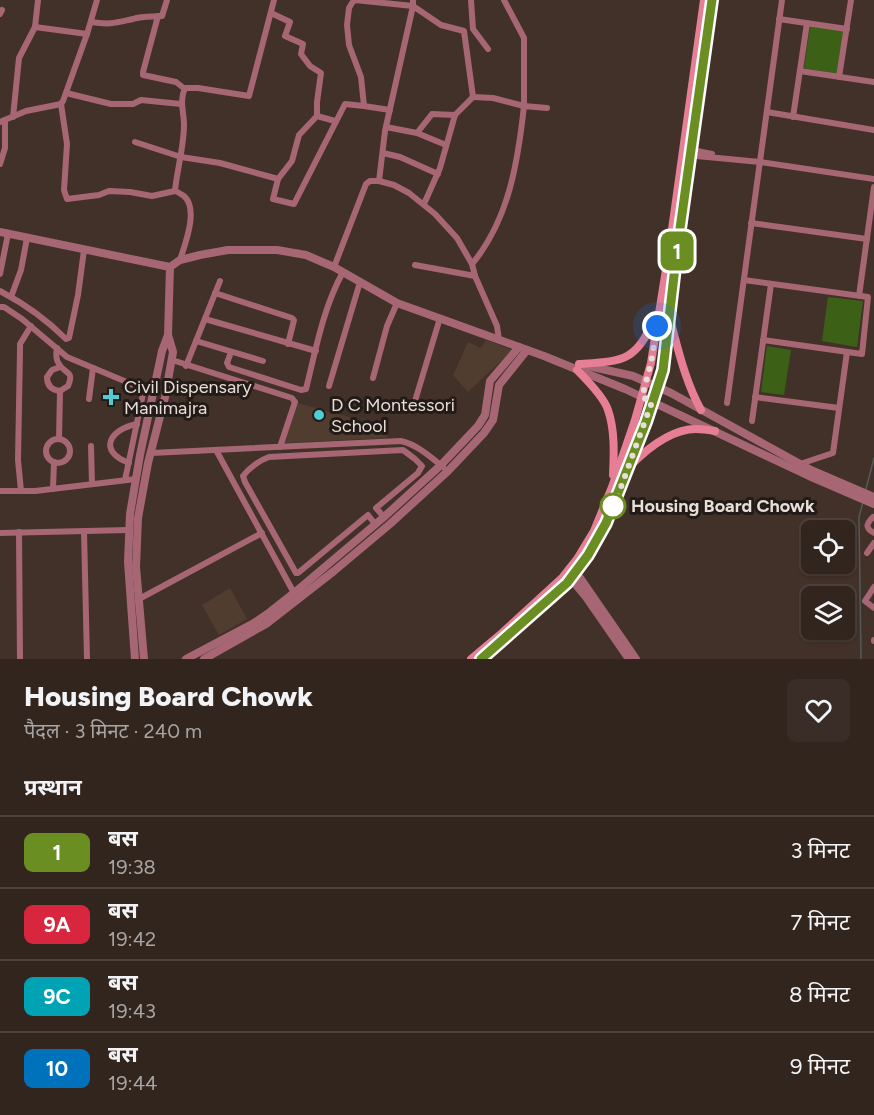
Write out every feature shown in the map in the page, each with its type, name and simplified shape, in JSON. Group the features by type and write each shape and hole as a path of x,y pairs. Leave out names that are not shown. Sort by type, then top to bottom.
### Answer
{"main road":[{"path":"481,659 574,575 588,555 606,523 629,467 663,370 704,0"},
{"path":"471,659 562,578 594,531 612,487 635,420 651,363 712,0"},
{"path":"612,487 614,452 608,408 578,367 615,362 636,351 646,338 660,308"},
{"path":"669,317 691,392 701,410"},
{"path":"629,467 645,451 674,433 694,429 715,431"}],"street":[{"path":"13,117 19,58 35,27 38,0"},
{"path":"97,0 61,104 67,144 64,190 67,199 99,195 109,191 152,196 176,191 185,196 190,205 191,223 180,260"},
{"path":"91,22 118,23 135,18 162,16 167,0"},
{"path":"176,191 184,125 181,104 185,88 249,96 274,0"},
{"path":"364,106 361,77 349,45 347,25 349,8 355,0 413,3 441,25 464,31 473,97"},
{"path":"471,0 473,29 488,49"},
{"path":"472,264 487,245 506,201 519,149 524,106 524,39 504,0"},
{"path":"727,404 782,0"},
{"path":"839,77 851,0"},
{"path":"379,181 386,127 413,3"},
{"path":"271,13 290,22 285,36 303,44 301,54 310,66 321,72 317,116 299,135 292,161 278,179 273,199 294,204 345,104 390,110"},
{"path":"158,16 143,75 176,82 185,89"},
{"path":"779,19 847,28"},
{"path":"793,117 807,23"},
{"path":"35,27 87,34"},
{"path":"800,71 874,82"},
{"path":"66,93 111,104 133,104 141,100 181,104"},
{"path":"424,204 438,174 455,115 473,97 493,98 524,106 547,108"},
{"path":"0,164 5,148 2,121 26,111 61,104"},
{"path":"766,112 874,130"},
{"path":"417,133 432,114 455,115"},
{"path":"317,116 335,121"},
{"path":"386,127 417,133 446,145"},
{"path":"135,142 181,157 220,163 278,179"},
{"path":"687,152 874,179"},
{"path":"383,153 400,157 438,174"},
{"path":"334,267 366,184 370,181 379,181 394,185 424,204 457,238 472,264 497,326 499,340"},
{"path":"859,296 874,187"},
{"path":"751,224 867,239"},
{"path":"0,273 4,233 170,267 180,260 228,250 277,250 306,255 334,267 397,303 578,367 809,476 854,492"},
{"path":"11,297 21,270 27,238"},
{"path":"0,291 35,311 66,339 69,338 84,250"},
{"path":"414,265 475,276"},
{"path":"144,659 136,567 138,519 172,360 173,352 168,335 170,267"},
{"path":"231,352 229,367 306,389 326,309 343,272"},
{"path":"744,280 868,297 862,354 763,340"},
{"path":"186,366 220,281"},
{"path":"329,386 360,282"},
{"path":"752,421 771,284"},
{"path":"215,293 292,318 294,320 288,344"},
{"path":"373,378 387,326 397,303"},
{"path":"0,308 22,319 67,357 165,397"},
{"path":"415,401 440,318"},
{"path":"205,319 316,351"},
{"path":"21,491 18,460 20,350 31,326"},
{"path":"135,659 128,562 130,514 153,393 162,351 168,335"},
{"path":"196,341 263,361"},
{"path":"57,348 56,356 60,367 65,369 70,377 68,386 60,391 49,385 47,377 52,370 60,367"},
{"path":"186,659 257,626 441,465 478,426 485,414 490,381 523,349"},
{"path":"204,659 257,626 342,564 448,471 484,433 493,420 499,385 523,349"},
{"path":"800,464 833,453 847,352"},
{"path":"172,360 292,398 295,402 280,447"},
{"path":"578,367 633,376 671,393 800,464 872,500"},
{"path":"89,399 93,368"},
{"path":"125,480 144,389"},
{"path":"59,439 60,391"},
{"path":"755,397 839,408"},
{"path":"129,463 117,458 110,448 110,442 117,431 137,423"},
{"path":"63,440 68,445 69,453 62,462 54,462 48,458 47,447 51,441 63,440"},
{"path":"151,453 401,441 416,447 448,471"},
{"path":"91,446 92,484"},
{"path":"216,450 294,593"},
{"path":"405,451 421,464 421,470 368,515 296,573 243,476 255,464 269,457 405,451"},
{"path":"53,489 54,462"},
{"path":"0,491 35,491 146,478"},
{"path":"376,508 384,517"},
{"path":"368,515 375,524"},
{"path":"873,517 867,523 867,527 874,533"},
{"path":"0,533 129,530"},
{"path":"84,531 87,659"},
{"path":"20,532 20,659"},
{"path":"139,599 262,533"},
{"path":"867,553 874,543"},
{"path":"574,575 586,597 629,659"},
{"path":"574,575 636,659"},
{"path":"874,587 865,602 874,608"}],"shaded area":[{"path":"486,340 513,350 468,392 453,375 468,342 481,348"},
{"name":"D C Montessori School","path":"298,403 388,428 387,438 284,443"},
{"path":"230,588 247,619 219,635 202,605"}],"green space":[{"path":"810,26 844,31 837,74 804,68"},
{"path":"828,297 863,301 857,347 822,341"},
{"path":"767,346 791,350 784,395 761,392"}],"waterway":[{"path":"866,489 874,458"},
{"path":"861,659 859,517 863,502"}],"bus line":[{"name":"1","path":"481,659 567,583 588,555 606,523 646,422 663,370 677,250 712,0"}],"place":[{"name":"Civil Dispensary Manimajra","path":"111,397"},
{"name":"D C Montessori School","path":"319,415"},
{"name":"Housing Board Chowk","path":"613,506"}],"route":[{"path":"613,506 652,402 642,397 657,326"}]}
